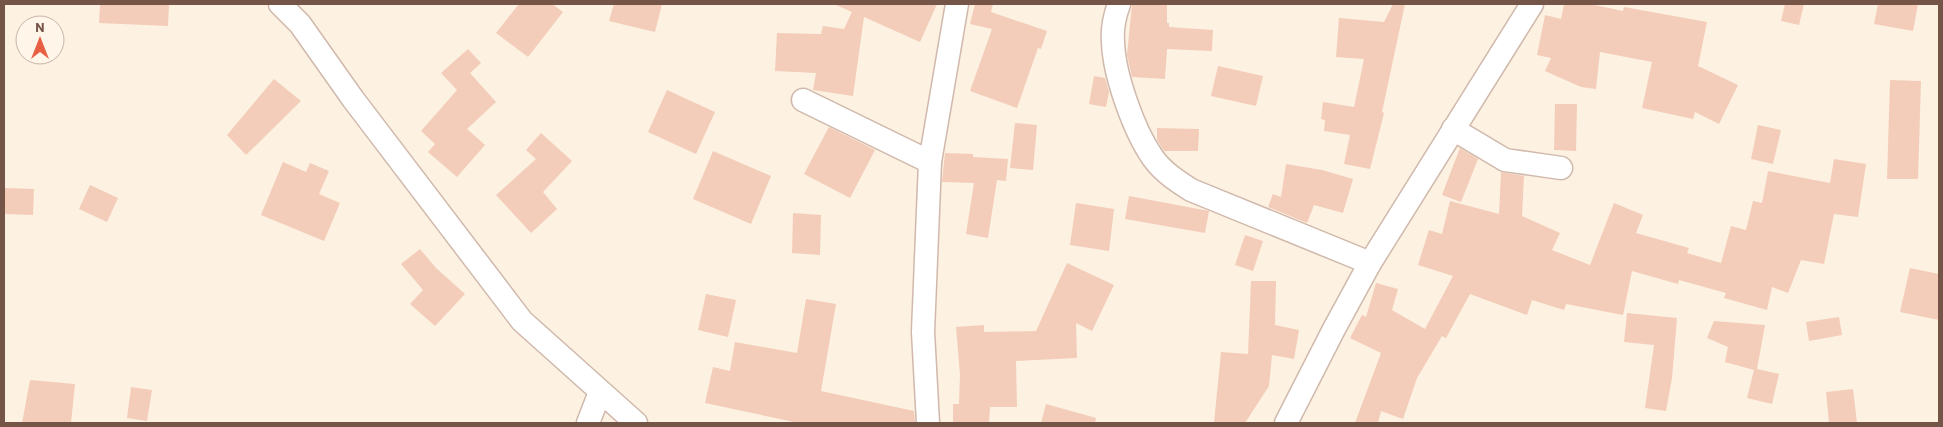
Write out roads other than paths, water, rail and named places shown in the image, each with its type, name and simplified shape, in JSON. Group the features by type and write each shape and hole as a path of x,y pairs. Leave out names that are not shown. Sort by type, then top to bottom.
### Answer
{"street":[{"path":"280,4 300,24 353,99 522,321 636,423"},
{"path":"928,423 922,332 930,162 957,4"},
{"path":"1119,4 1116,12 1113,41 1117,70 1140,138 1158,164 1173,179 1191,190 1370,263"},
{"path":"1286,423 1370,263 1532,4"},
{"path":"803,100 930,162"},
{"path":"1453,129 1505,160 1561,168"},
{"path":"588,423 600,392"}]}
